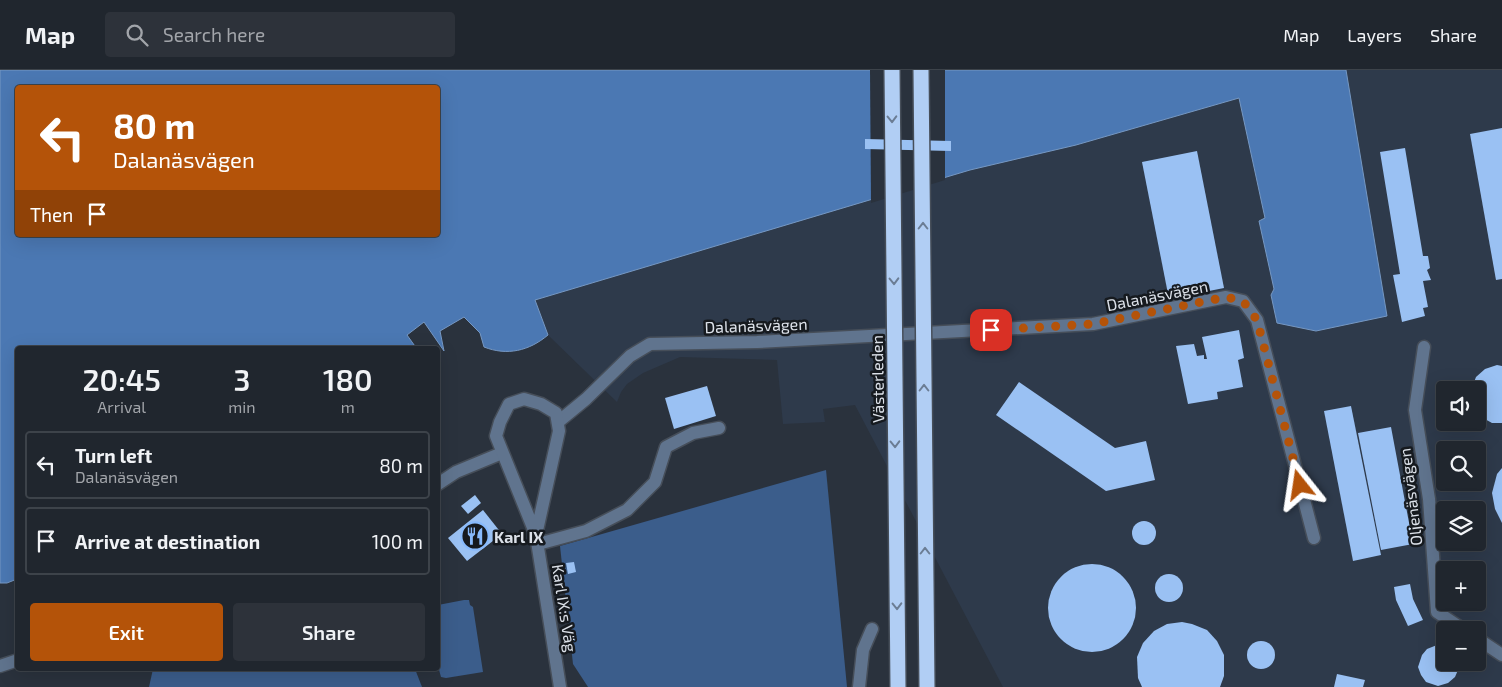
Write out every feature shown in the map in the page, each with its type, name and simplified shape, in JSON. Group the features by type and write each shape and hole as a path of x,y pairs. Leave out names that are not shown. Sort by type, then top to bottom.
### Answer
{"highway":[{"name":"Västerleden","path":"892,70 898,687"},
{"path":"921,70 927,687"}],"street":[{"name":"Dalanäsvägen","path":"558,422 586,399 630,356 650,344 757,342 1093,324 1226,297 1243,301 1257,320 1314,538"},
{"name":"Oljenäsvägen","path":"1424,347 1414,410 1429,499 1437,612 1450,621"},
{"name":"Karl IX:s Väg","path":"537,539 559,431 556,414 541,404 524,399 509,404 500,422 496,436 537,539 560,687"},
{"path":"537,539 586,531 615,518 627,510 655,482 666,447 693,433 719,428"},
{"path":"440,483 456,472 502,453"},
{"path":"859,687 863,650 872,629"},
{"path":"1486,645 1502,656"},
{"path":"0,666 15,661"}],"shaded area":[{"path":"0,70 1346,70 1387,316 1316,331 1277,323 1271,295 1274,289 1259,221 1265,218 1239,98 1076,145 970,170 535,300 548,335 533,345 518,350 501,351 484,347 480,333 464,317 440,331 444,351 424,322 407,335 415,346 15,346 15,580 0,583"},
{"path":"1346,70 1502,70 1502,687 1003,687 855,405 823,409 825,422 783,424 777,360 680,357 643,373 627,384 617,402 548,335 535,300 970,170 1076,145 1240,98 1265,218 1274,289 1271,295 1387,315"},
{"path":"826,470 847,687 588,687 573,664 560,546"},
{"path":"469,600 470,605 473,607 483,672 446,678 441,677 439,671 440,605"},
{"path":"153,671 416,671 422,687 149,687"}],"pier":[{"path":"870,70 945,70 945,180 871,203"}],"building":[{"path":"1502,128 1502,279 1496,280 1470,134"},
{"path":"865,139 951,141 951,151 865,149"},
{"path":"1405,148 1423,256 1428,256 1430,268 1427,270 1431,280 1423,281 1428,307 1423,308 1425,316 1402,322 1393,275 1400,274 1380,152"},
{"path":"1197,151 1224,288 1169,299 1142,162"},
{"path":"1239,330 1244,358 1238,360 1243,387 1217,392 1218,399 1188,404 1176,346 1194,344 1197,356 1204,355 1204,359 1207,359 1202,337"},
{"path":"1497,365 1502,366 1502,423 1492,423 1486,420 1486,381 1474,381 1485,369"},
{"path":"1019,382 1115,448 1146,441 1155,480 1106,491 996,415"},
{"path":"707,386 716,416 674,429 665,398"},
{"path":"1351,406 1381,555 1353,561 1324,411"},
{"path":"1391,427 1413,544 1381,550 1358,433"},
{"path":"1502,468 1502,523 1495,509 1492,493 1497,474"},
{"path":"475,495 481,503 468,514 461,506"},
{"name":"Karl IX","path":"483,510 502,534 467,561 448,538"},
{"path":"1144,521 1153,524 1156,533 1153,542 1144,545 1135,542 1132,533 1135,524"},
{"path":"574,562 576,572 568,574 566,563"},
{"path":"1083,564 1101,564 1117,571 1129,583 1136,599 1136,617 1129,633 1117,645 1101,652 1083,652 1067,645 1055,633 1048,617 1048,599 1055,583 1067,571"},
{"path":"1169,574 1179,578 1183,588 1179,598 1169,602 1159,598 1155,588 1159,578"},
{"path":"1410,584 1413,599 1423,620 1408,626 1396,600 1394,587"},
{"path":"1182,622 1207,630 1217,641 1224,655 1224,676 1220,687 1142,687 1138,678 1137,657 1143,643 1154,631 1167,624"},
{"path":"1261,641 1271,645 1275,655 1271,665 1261,669 1251,665 1247,655 1251,645"},
{"path":"1436,645 1436,671 1458,671 1455,677 1448,683 1438,686 1426,682 1421,675 1418,667 1422,655 1427,649"},
{"path":"1337,674 1365,680 1363,687 1334,687"}],"place":[{"name":"Karl IX","path":"475,536"}],"route":[{"path":"991,330 1093,324 1226,297 1243,301 1257,320 1300,485"}]}
